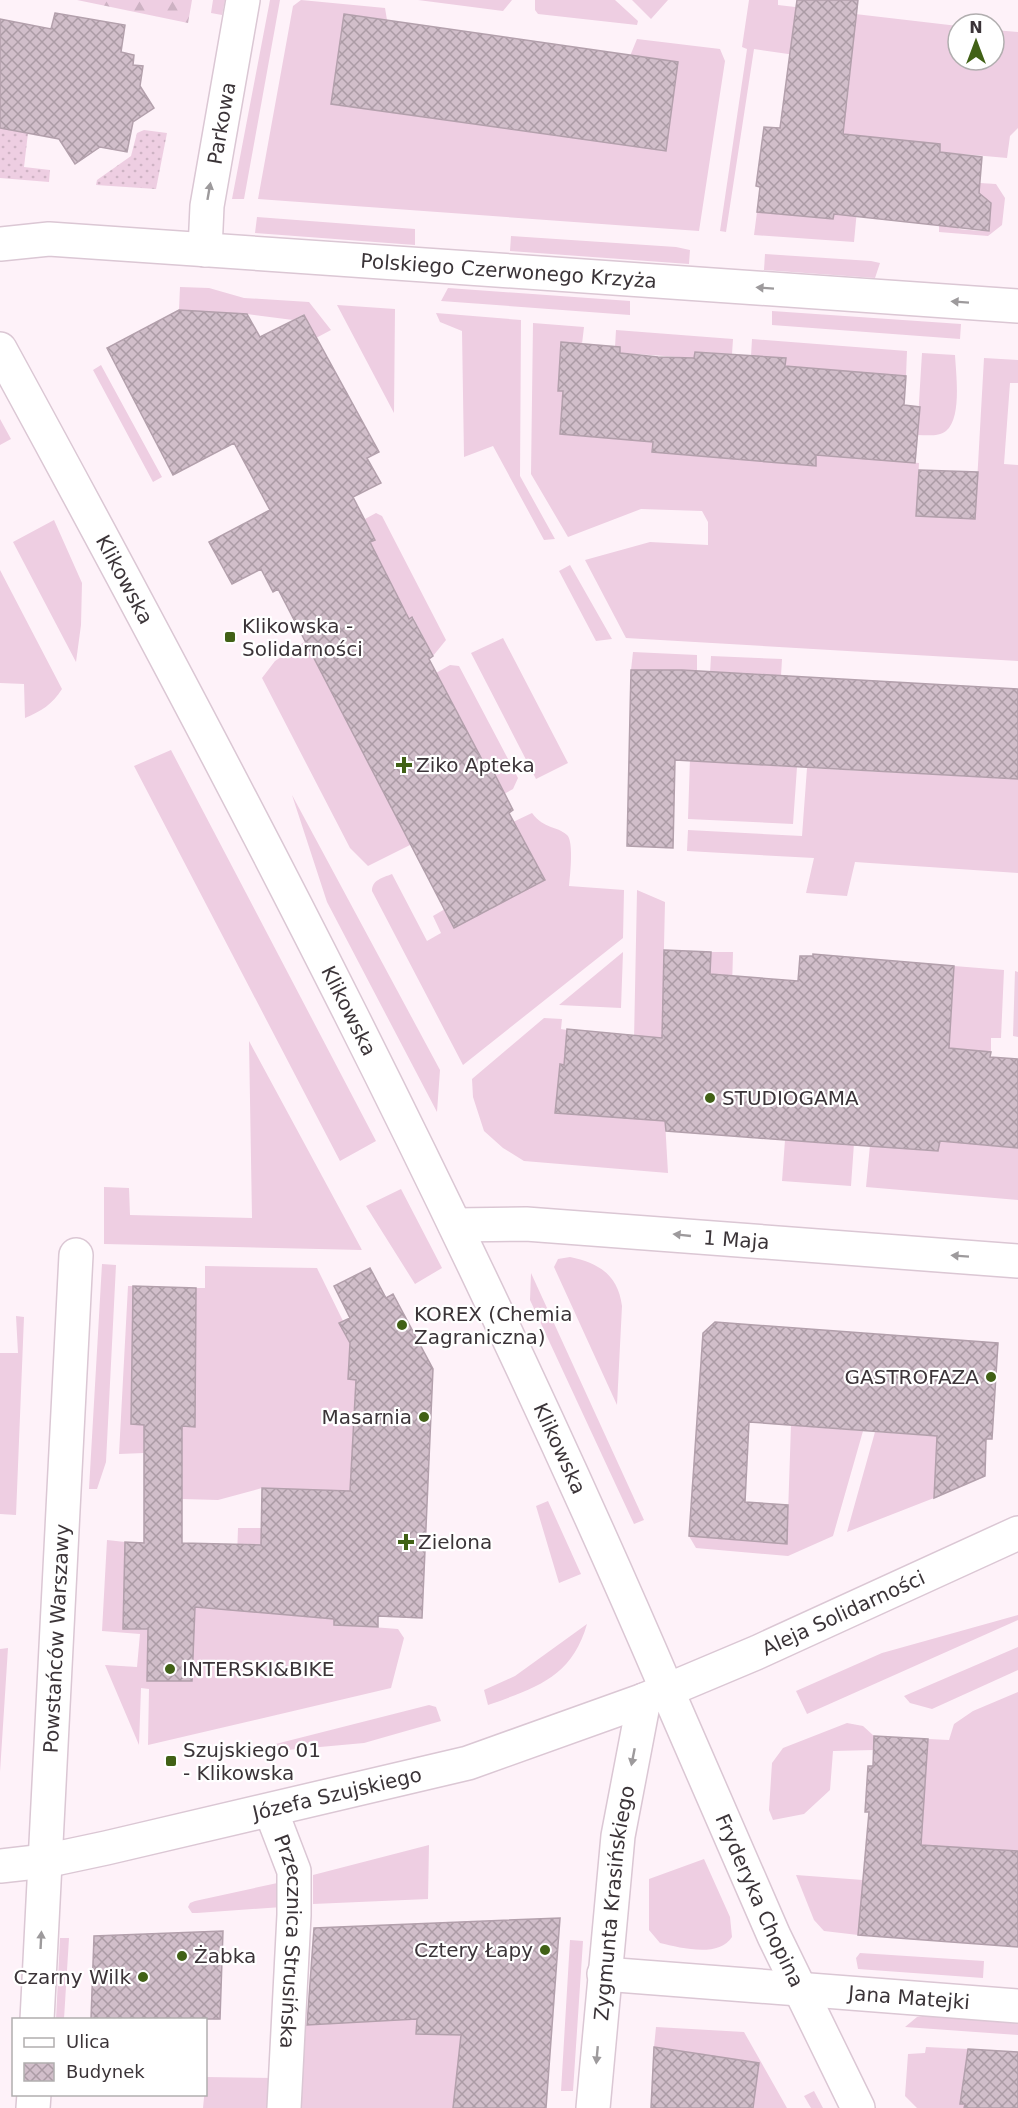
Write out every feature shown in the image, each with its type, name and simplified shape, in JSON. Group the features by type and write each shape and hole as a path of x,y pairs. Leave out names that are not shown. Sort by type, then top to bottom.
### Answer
{"street":[{"name":"Parkowa","path":"205,250 207,206 243,0"},
{"name":"Polskiego Czerwonego Krzyża","path":"0,244 49,239 1018,306"},
{"name":"Klikowska","path":"0,349 178,677 456,1225 519,1358 655,1695"},
{"name":"1 Maja","path":"456,1225 526,1224 1018,1261"},
{"name":"Powstańców Warszawy","path":"37,2018 76,1255"},
{"name":"Aleja Solidarności","path":"655,1695 758,1652 1018,1533"},
{"name":"Józefa Szujskiego","path":"0,1866 45,1861 271,1811 468,1763 655,1695"},
{"name":"Zygmunta Krasińskiego","path":"593,2108 618,1836 655,1695"},
{"name":"Fryderyka Chopina","path":"655,1695 858,2108"},
{"name":"Przecznica Strusińska","path":"271,1811 294,1871 294,1915 284,2108"},
{"name":"Jana Matejki","path":"604,1974 1018,2006"}],"green space":[{"path":"77,0 192,0 188,23"},
{"path":"213,0 225,0 222,15 211,13"},
{"path":"270,0 280,0 244,199 232,199"},
{"path":"301,0 385,8 387,20 344,14 331,104 666,151 678,63 630,56 637,39 720,49 725,61 699,231 258,199 293,6"},
{"path":"418,0 512,0 503,11"},
{"path":"535,0 615,0 638,21 637,25 538,14 535,10"},
{"path":"632,0 668,0 651,19"},
{"path":"749,0 778,0 778,5 946,25 946,72 1006,72 1006,31 1018,32 1018,128 1010,136 1007,158 940,152 940,144 884,138 857,210 854,242 754,235 757,212 833,219 821,104 847,106 851,63 754,49 726,232 720,231 747,49 742,47"},
{"path":"0,128 28,133 24,167 50,170 49,182 0,178"},
{"path":"144,130 167,133 156,189 96,185 97,180 131,156 137,133"},
{"path":"980,183 996,184 1005,198 1002,225 988,236 939,232 939,216 948,217 959,229 980,231 989,224 991,204 979,193"},
{"path":"257,217 415,229 415,245 255,233"},
{"path":"511,236 676,247 690,250 689,264 510,251"},
{"path":"765,254 880,263 875,278 764,270"},
{"path":"180,287 209,288 244,298 309,302 331,330 316,338 304,314 293,320 247,314 179,310"},
{"path":"448,288 630,301 630,315 441,301"},
{"path":"337,305 395,309 394,413"},
{"path":"772,311 961,324 960,339 772,325"},
{"path":"436,313 521,320 520,476 555,539 544,540 493,446 464,457 462,331 440,322"},
{"path":"533,323 584,327 582,344 561,342 558,390 563,391 560,434 608,438 653,434 652,451 816,465 816,455 919,463 916,516 975,518 984,358 1018,360 1018,383 1010,383 1004,464 1018,465 1018,661 626,638 585,560 650,542 708,545 708,522 702,511 641,509 568,537 531,474"},
{"path":"616,330 733,339 732,354 696,352 694,358 620,353 620,347 615,347"},
{"path":"752,339 907,351 906,376 785,366 786,359 751,356"},
{"path":"922,353 955,355 957,395 954,416 946,431 936,435 917,435"},
{"path":"101,365 162,477 153,482 93,370"},
{"path":"0,419 11,439 0,445"},
{"path":"376,513 382,516 446,640 433,656 413,617 409,619 370,542 375,540 365,519"},
{"path":"54,520 82,583 81,625 76,662 13,542"},
{"path":"570,565 612,639 596,641 559,571"},
{"path":"0,570 62,689 46,707 25,718 24,684 0,683"},
{"path":"503,638 568,763 536,779 471,653"},
{"path":"306,641 412,844 368,866 350,848 262,678 275,661"},
{"path":"633,652 697,655 697,682 670,670 631,670"},
{"path":"711,656 782,659 781,676 734,763 797,767 793,824 688,819 690,758 706,744"},
{"path":"450,665 459,666 518,778 513,789 504,794 492,770 488,771 436,673"},
{"path":"171,750 376,1141 340,1161 134,766"},
{"path":"807,768 1018,779 1018,873 855,862 847,896 806,893 814,858 687,851 688,830 802,836"},
{"path":"292,795 440,1070 437,1112 327,902"},
{"path":"532,813 541,822 567,835 571,859 569,886 624,890 623,938 463,1065 372,891 372,887 378,880 392,874 427,941 441,933 433,916 445,909 513,822"},
{"path":"637,890 665,902 663,991 709,993 711,952 733,952 731,1022 663,1041 634,1040"},
{"path":"623,952 621,1008 559,1005"},
{"path":"954,966 1004,970 1001,1038 991,1038 991,1052 948,1048"},
{"path":"1015,971 1018,972 1018,1037 1013,1036"},
{"path":"544,1018 562,1019 561,1029 567,1030 564,1065 560,1064 556,1113 665,1121 668,1173 524,1161 503,1148 484,1131 473,1097 472,1079"},
{"path":"249,1041 362,1250 104,1244 104,1187 129,1188 130,1215 252,1218"},
{"path":"785,1140 854,1143 851,1186 782,1181"},
{"path":"940,1141 1018,1148 1018,1200 866,1187 870,1145 938,1151"},
{"path":"401,1189 442,1268 415,1284 366,1206"},
{"path":"570,1257 590,1263 605,1272 620,1295 622,1306 617,1405 554,1267 558,1259"},
{"path":"102,1264 116,1265 106,1462 97,1489 89,1489"},
{"path":"205,1266 317,1268 343,1321 339,1323 350,1343 348,1378 356,1380 352,1449 378,1498 340,1497 334,1624 398,1629 404,1638 391,1688 148,1745 149,1689 141,1688 139,1745 105,1665 137,1667 140,1634 102,1631 107,1540 125,1542 123,1629 194,1630 195,1604 302,1616 237,1558 238,1528 261,1528 302,1490 262,1488 218,1500 182,1499 182,1426 195,1426 196,1288 205,1288"},
{"path":"531,1273 644,1520 634,1524 530,1300"},
{"path":"128,1286 133,1286 131,1424 145,1425 144,1453 119,1454"},
{"path":"16,1316 24,1317 16,1515 0,1514 0,1353 18,1353"},
{"path":"791,1425 863,1431 833,1536 788,1556 696,1548 689,1536 787,1544"},
{"path":"875,1432 937,1436 934,1498 847,1532"},
{"path":"548,1501 581,1574 559,1583 536,1506"},
{"path":"1018,1615 1018,1620 807,1714 796,1691 882,1653"},
{"path":"587,1624 572,1657 550,1678 522,1693 488,1705 484,1690 515,1676"},
{"path":"1018,1647 1018,1670 932,1709 910,1703 904,1696"},
{"path":"8,1648 0,1772 0,1649"},
{"path":"1018,1692 1018,1851 921,1847 928,1739 949,1740 954,1724 973,1711"},
{"path":"429,1705 436,1707 441,1721 364,1743 232,1755"},
{"path":"847,1723 863,1726 874,1736 874,1750 833,1751 830,1790 804,1814 773,1820 769,1810 772,1763 783,1748"},
{"path":"429,1845 428,1899 313,1904 313,1875"},
{"path":"704,1859 730,1917 732,1937 718,1948 699,1950 660,1943 649,1930 649,1879"},
{"path":"796,1875 863,1880 858,1935 824,1931 814,1920"},
{"path":"282,1882 282,1907 192,1913 188,1907 195,1901"},
{"path":"60,1938 69,1938 64,2018 56,2018"},
{"path":"570,1940 583,1941 573,2091 561,2091"},
{"path":"860,1953 984,1961 983,1978 858,1969 856,1958"},
{"path":"928,2015 1018,2022 1018,2035 905,2027 917,2017"},
{"path":"417,2019 416,2034 461,2035 453,2108 300,2108 306,2025"},
{"path":"656,2027 744,2032 787,2108 753,2108 759,2063 654,2047"},
{"path":"926,2047 968,2049 960,2103 965,2104 964,2108 917,2108 905,2096 908,2054 925,2053"},
{"path":"207,2077 277,2078 275,2108 203,2108 204,2096 207,2096"},
{"path":"814,2091 823,2108 811,2108 804,2096"}],"building":[{"path":"797,0 858,0 843,134 940,144 940,152 982,157 979,193 991,203 989,231 834,214 833,219 757,212 760,187 756,186 764,127 780,128"},
{"path":"55,13 125,25 121,52 134,55 133,65 143,66 140,86 154,108 133,122 127,152 100,147 75,164 59,139 0,128 0,19 51,29"},
{"path":"344,14 678,62 666,151 331,104"},
{"path":"179,310 247,314 260,337 304,315 379,452 367,458 381,483 353,497 375,540 370,542 409,619 412,617 433,656 429,659 488,771 492,769 513,810 509,813 545,880 454,928 278,589 273,592 261,569 232,584 209,542 270,510 234,443 173,475 107,348"},
{"path":"561,342 620,347 620,353 658,357 694,358 695,352 786,358 785,366 906,376 904,405 920,407 915,463 816,455 816,466 652,452 653,442 560,434 563,391 558,391"},
{"path":"919,470 978,472 975,519 916,516"},
{"path":"631,670 682,670 1018,689 1018,779 675,760 673,848 627,846"},
{"path":"664,950 711,952 710,974 798,981 800,956 813,956 813,954 954,966 949,1048 991,1052 990,1057 1018,1059 1018,1148 940,1141 938,1151 666,1131 665,1121 555,1113 560,1064 564,1065 567,1029 662,1038"},
{"path":"370,1268 386,1298 393,1294 433,1369 422,1618 378,1616 378,1627 334,1625 334,1619 195,1607 192,1681 147,1681 148,1629 123,1629 125,1542 144,1543 144,1425 131,1424 133,1286 196,1288 195,1427 182,1426 182,1543 261,1545 262,1488 350,1491 356,1380 348,1379 350,1343 339,1323 350,1318 334,1286"},
{"path":"715,1322 998,1343 992,1439 986,1439 985,1476 934,1498 937,1436 749,1422 745,1502 788,1505 787,1544 689,1536 703,1333"},
{"path":"874,1736 928,1739 921,1845 1018,1851 1018,1947 858,1935 869,1812 865,1812 868,1766 873,1766"},
{"path":"560,1918 546,2108 453,2108 461,2035 416,2034 417,2019 307,2025 314,1928"},
{"path":"223,1931 220,2019 91,2018 94,1936"},
{"path":"654,2047 759,2063 753,2108 651,2108"},
{"path":"968,2049 1018,2052 1018,2108 964,2108 965,2104 960,2104"}],"place":[{"name":"Klikowska - Solidarności","path":"230,637"},
{"name":"Ziko Apteka","path":"404,765"},
{"name":"STUDIOGAMA","path":"710,1098"},
{"name":"KOREX (Chemia Zagraniczna)","path":"402,1325"},
{"name":"GASTROFAZA","path":"991,1377"},
{"name":"Masarnia","path":"424,1417"},
{"name":"Zielona","path":"406,1542"},
{"name":"INTERSKI&BIKE","path":"170,1669"},
{"name":"Szujskiego 01 - Klikowska","path":"171,1761"},
{"name":"Cztery Łapy","path":"545,1950"},
{"name":"Żabka","path":"182,1956"},
{"name":"Czarny Wilk","path":"143,1977"}]}
